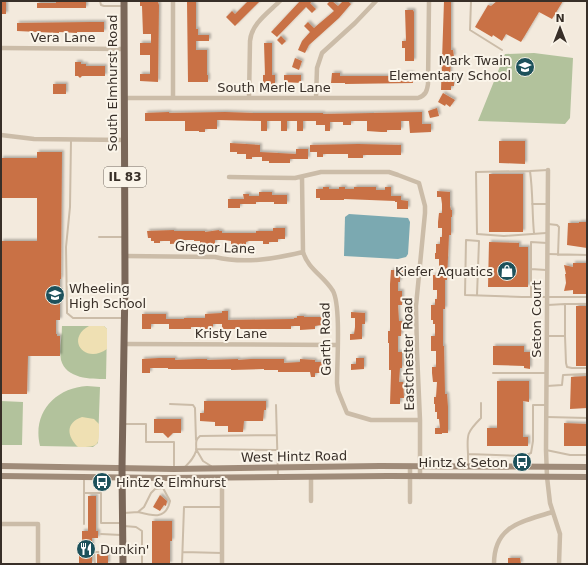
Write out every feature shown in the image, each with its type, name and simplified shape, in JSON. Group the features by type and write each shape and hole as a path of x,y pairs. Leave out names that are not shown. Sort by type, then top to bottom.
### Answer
{"main road":[{"name":"South Elmhurst Road","path":"122,478 125,256 124,4"},
{"name":"West Hintz Road","path":"1,466 122,468 410,466 587,467"},
{"name":"West Hintz Road","path":"1,476 122,478 587,477"},
{"name":"IL 83","path":"122,478 123,564"}],"street":[{"path":"173,1 173,98"},
{"path":"250,98 251,33 256,25 280,1"},
{"path":"316,98 317,68 322,53 355,23 376,1"},
{"name":"South Merle Lane","path":"124,98 412,99 424,96 427,91 428,84 429,1"},
{"name":"Vera Lane","path":"1,48 124,49"},
{"path":"1,135 34,139 125,140"},
{"name":"Seton Court","path":"548,170 546,450 550,503 560,534 559,564"},
{"name":"Eastchester Road","path":"302,177 321,172 389,172 419,183 425,206 416,306 420,420 420,477"},
{"path":"229,177 302,177 303,252"},
{"name":"Gregor Lane","path":"125,256 216,257 224,260 253,260 303,252"},
{"name":"Garth Road","path":"303,252 308,262 335,296 337,312 336,383 347,413 371,420 420,420"},
{"name":"Kristy Lane","path":"124,344 337,344"},
{"path":"410,466 410,502"},
{"path":"311,477 311,501"},
{"path":"222,478 222,564"},
{"path":"494,564 496,548 499,540 507,529 518,523 552,512"},
{"path":"1,524 38,524 38,564"}],"lane":[{"path":"100,1 101,5 104,6 124,4"},
{"path":"470,1 470,30 502,50"},
{"path":"71,139 70,207 66,247 66,310 73,318 124,318"},
{"path":"548,170 476,172 477,234 504,236 548,233"},
{"path":"530,171 534,233"},
{"path":"532,204 548,204"},
{"path":"548,224 557,225 559,227 558,255"},
{"path":"99,237 125,237"},
{"path":"477,295 480,240 466,240 465,295 587,297"},
{"path":"531,297 531,242 548,243"},
{"path":"548,254 587,255"},
{"path":"531,269 548,270"},
{"path":"565,304 567,367 587,368"},
{"path":"547,305 587,304"},
{"path":"547,336 565,336"},
{"path":"493,373 547,373"},
{"path":"547,386 562,385 563,375 587,374"},
{"path":"468,466 467,436 473,426 481,418 481,403"},
{"path":"170,404 190,404 194,405 195,408 196,450 192,461 184,468"},
{"path":"276,404 278,477"},
{"path":"468,454 524,456 531,453 533,441 533,405 547,405"},
{"path":"547,417 587,418"},
{"path":"123,424 146,424 146,442 174,442 174,468"},
{"path":"196,441 200,436 276,435"},
{"path":"196,450 277,450"},
{"path":"196,450 203,461 214,468"},
{"path":"546,450 570,455 587,454"},
{"path":"84,477 84,524"},
{"path":"122,512 138,512 154,516 162,515 170,501 163,488 164,478"},
{"path":"138,512 144,507 151,493 155,489 163,488"},
{"path":"84,493 101,493 101,523 136,527 142,531 142,564"},
{"path":"182,564 184,507 221,507"},
{"path":"101,534 122,535"},
{"path":"94,564 94,552 122,552"},
{"path":"183,552 222,553"}],"green space":[{"path":"534,53 573,58 570,118 565,124 478,121 505,54"},
{"path":"62,326 104,326 107,329 106,379 80,377 68,371 60,356"},
{"path":"87,386 100,387 98,443 93,447 40,446 38,434 39,423 48,404 65,392 75,388"},
{"path":"1,401 23,402 22,445 1,445"}],"sand":[{"path":"89,326 104,326 107,329 107,349 99,353 92,354 85,352 81,348 78,343 79,337 82,331"},
{"path":"82,417 94,419 99,424 99,437 97,444 94,446 78,447 72,439 70,434 70,426"}],"water":[{"path":"349,214 408,218 410,222 408,254 406,257 398,259 344,256 345,217"}],"building":[{"path":"1,1 6,1 6,14 1,14"},
{"path":"56,1 86,1 86,8 37,8 37,3 56,3"},
{"path":"140,1 158,2 159,5 158,82 140,81 140,74 150,74 150,55 140,55 140,43 151,43 151,34 143,34 142,6 140,6"},
{"path":"248,1 260,1 235,26 226,17 232,11 235,14"},
{"path":"300,1 313,1 310,3 316,9 312,13 306,7 277,37 271,32"},
{"path":"330,1 338,6 343,1 348,1 351,4 339,18 309,45 305,53 298,50 302,41 310,32 304,26 308,22 314,28 334,11 327,4"},
{"path":"444,1 451,1 451,50 453,50 454,57 451,57 450,79 454,79 454,86 451,86 451,90 441,90"},
{"path":"497,1 563,1 552,19 539,12 521,42 506,34 502,41 475,27 488,5 491,6"},
{"path":"187,2 196,2 196,29 198,29 198,35 209,35 209,41 196,41 196,50 207,50 208,82 188,82"},
{"path":"405,10 413,10 414,12 414,61 405,61 405,48 402,48 402,41 406,41"},
{"path":"104,22 104,32 59,33 17,31 17,23"},
{"path":"281,36 286,41 282,45 277,40"},
{"path":"264,43 272,43 272,75 275,75 275,85 263,83 263,75 265,75"},
{"path":"295,58 302,61 299,70 292,67"},
{"path":"75,62 81,62 81,64 86,64 86,66 105,66 105,76 82,76 80,78 75,76"},
{"path":"332,73 340,73 340,76 404,76 404,73 412,73 413,83 331,83"},
{"path":"284,75 301,75 301,83 284,82"},
{"path":"53,84 66,84 66,94 53,94"},
{"path":"443,93 455,100 450,107 446,104 445,106 438,102"},
{"path":"437,108 439,116 430,118 428,111"},
{"path":"422,112 422,124 431,124 431,132 410,133 409,121 401,121 401,130 387,130 387,132 381,132 367,131 367,121 351,121 351,125 343,125 343,122 330,122 330,131 325,131 325,125 316,125 316,121 303,121 303,131 297,131 297,121 287,121 287,131 281,131 281,121 267,121 267,131 261,131 261,121 217,120 217,129 205,129 205,132 199,132 185,131 185,121 145,121 145,113 323,114"},
{"path":"499,141 525,141 525,164 499,163"},
{"path":"230,143 260,145 260,152 296,154 296,149 308,149 308,159 290,159 290,163 269,163 269,161 262,161 262,157 252,157 252,159 246,159 246,154 230,152"},
{"path":"310,145 401,145 401,155 363,155 363,158 348,158 348,154 323,154 323,157 317,157 317,152 310,152"},
{"name":"Wheeling High School","path":"37,152 62,152 60,320 56,320 56,334 57,336 60,336 60,356 28,356 27,394 1,394 1,241 37,241 37,198 1,198 1,158 37,158"},
{"path":"489,174 523,174 523,232 489,232"},
{"path":"323,187 329,187 329,189 339,189 339,187 345,187 345,189 354,189 354,187 376,187 376,190 385,190 385,187 391,187 391,196 401,196 401,200 408,201 408,209 397,209 397,202 395,201 344,199 320,200 320,198 316,198 316,189 323,189"},
{"path":"437,191 450,192 450,206 452,210 451,235 449,235 447,280 445,280 445,309 443,309 443,346 445,394 447,394 448,407 448,433 442,434 435,434 435,428 440,428 439,419 437,419 437,412 435,412 434,404 437,382 433,382 432,373 432,367 436,367 436,351 431,351 431,336 435,336 435,324 433,324 433,320 431,320 431,305 435,305 435,299 437,299 437,290 433,290 433,275 438,275 439,268 439,259 435,259 435,253 436,244 440,244 440,237 442,237 442,228 438,228 438,222 439,213 442,213 442,204 441,197 437,197"},
{"path":"259,192 272,192 272,195 287,195 287,204 256,202 256,204 240,204 240,208 228,208 228,199 244,199 243,194 249,194 249,196 259,196"},
{"path":"587,222 587,248 567,245 568,223"},
{"path":"273,228 285,228 285,239 278,239 278,242 269,242 269,244 263,244 263,241 249,241 246,242 246,245 231,245 231,241 224,240 215,240 215,244 200,244 200,241 194,240 184,240 184,243 170,244 170,241 160,241 160,243 154,243 154,241 151,241 151,238 148,238 147,231 174,230 205,232 219,230 222,231 222,233 256,233 256,231 273,231"},
{"path":"489,242 519,243 519,247 528,247 528,287 488,287"},
{"path":"573,263 587,263 587,294 573,294 573,290 564,291 566,274 564,265 573,267"},
{"path":"404,269 404,275 400,275 400,282 398,282 398,291 402,291 402,305 398,305 399,321 402,321 401,336 398,336 398,352 402,352 402,368 400,368 399,382 403,382 404,398 400,398 400,404 390,404 391,370 389,370 388,331 390,331 390,284 391,270"},
{"path":"576,306 587,306 587,366 576,366"},
{"path":"222,311 228,311 228,320 294,319 297,318 297,316 304,316 322,317 322,325 315,326 315,329 300,330 300,326 291,326 291,329 222,329 222,324 213,324 213,328 209,329 191,327 191,329 169,329 169,324 151,324 151,329 142,329 142,314 166,314 166,319 184,319 205,318 205,314 222,313"},
{"path":"351,312 365,313 365,324 362,324 362,339 350,340 350,334 354,334 355,327 355,318 351,318"},
{"path":"493,346 524,346 524,352 530,352 530,369 524,368 524,366 493,365"},
{"path":"175,358 175,360 284,359 284,363 300,362 300,359 315,360 315,362 322,362 322,373 315,373 315,377 311,377 310,372 278,372 278,370 264,369 231,370 150,368 150,373 142,373 142,359"},
{"path":"356,358 364,358 364,369 351,370 351,364 356,364"},
{"path":"587,376 587,408 570,409 571,377"},
{"path":"497,381 529,381 529,402 523,401 523,437 528,437 528,446 487,446 487,428 497,428"},
{"path":"204,401 266,401 266,410 264,410 263,421 244,421 243,432 228,432 228,426 215,426 215,422 200,421 200,413 204,413"},
{"path":"154,419 181,419 181,433 173,433 168,438 163,433 154,433"},
{"path":"564,423 587,424 587,446 564,446"},
{"path":"160,495 167,501 166,506 164,505 160,511 153,507"},
{"path":"88,496 96,496 96,531 98,531 98,538 92,538 92,564 79,564 79,544 82,544 82,531 88,531"},
{"path":"152,521 172,521 170,564 152,564"},
{"path":"97,554 108,555 108,564 97,564"},
{"path":"508,558 520,558 521,564 508,564"}],"place":[{"name":"Mark Twain Elementary School","path":"525,67"},
{"name":"Kiefer Aquatics","path":"507,271"},
{"name":"Wheeling High School","path":"55,295"},
{"name":"Hintz & Seton","path":"522,462"},
{"name":"Hintz & Elmhurst","path":"102,482"},
{"name":"Dunkin'","path":"86,549"}]}
